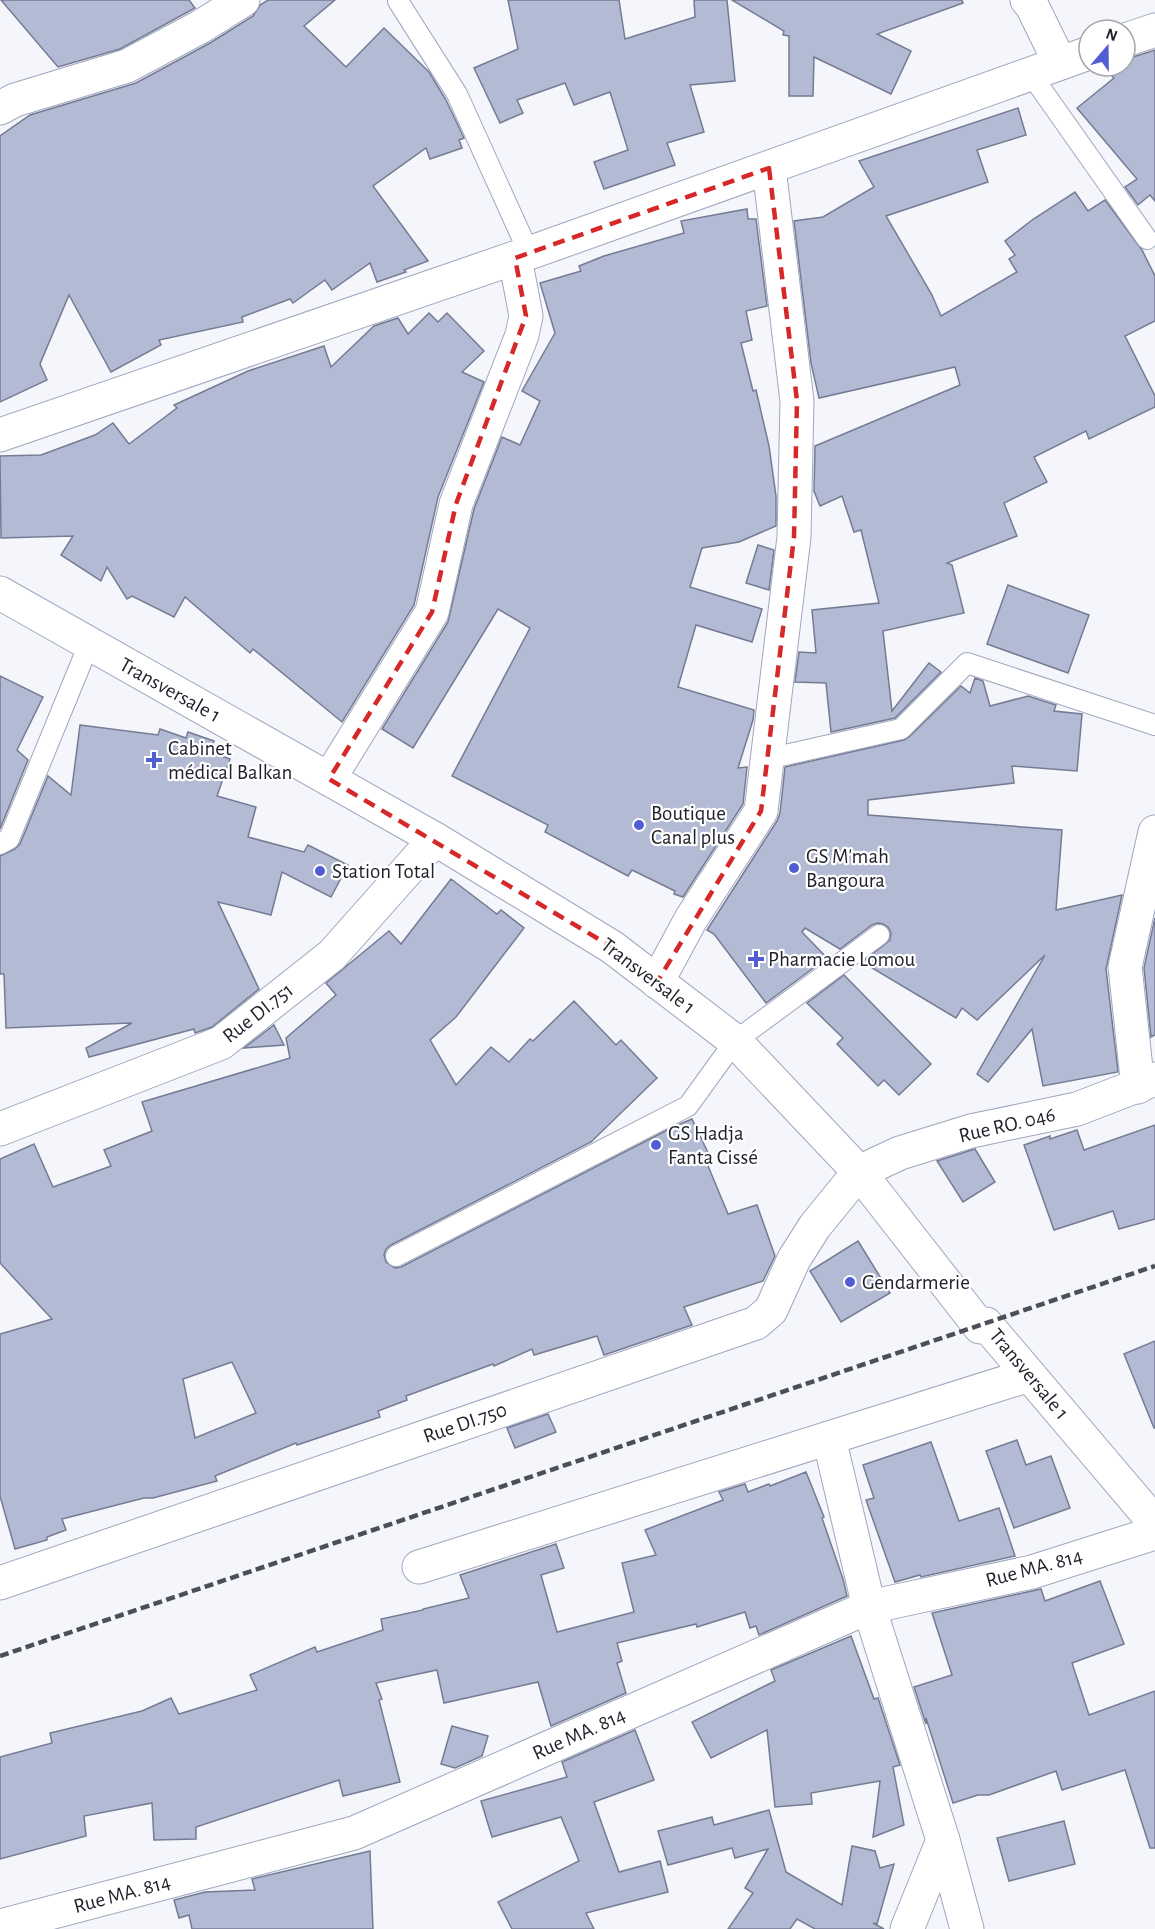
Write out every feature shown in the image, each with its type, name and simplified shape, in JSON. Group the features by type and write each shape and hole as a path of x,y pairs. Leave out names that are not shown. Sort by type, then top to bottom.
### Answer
{"street":[{"path":"0,108 15,100 127,66 200,27 243,0"},
{"path":"0,435 522,255 1060,63 1027,0"},
{"path":"1137,36 1155,30"},
{"path":"657,982 691,919 761,811 794,537 797,401 769,168"},
{"path":"329,779 432,612 456,504 522,334 526,316 522,255"},
{"name":"Transversale 1","path":"0,593 435,839 612,947 735,1041 859,1172 980,1326 986,1324 1155,1523"},
{"path":"1147,1083 1125,967 1155,832"},
{"name":"Rue DI.751","path":"0,1129 220,1043 332,955 435,839"},
{"name":"Rue RO. 046","path":"859,1172 910,1149 971,1131 1077,1109 1147,1083"},
{"name":"Rue DI.750","path":"0,1583 756,1323 771,1310 794,1259 815,1226 859,1172"},
{"path":"419,1567 1029,1375"},
{"path":"829,1438 869,1607 943,1840 967,1929"},
{"name":"Rue MA. 814","path":"0,1926 354,1833 869,1607 1032,1572 1155,1533"},
{"path":"907,1929 943,1840"}],"lane":[{"path":"398,1 457,94 522,255"},
{"path":"1060,63 1147,239"},
{"path":"0,844 9,839 89,644"},
{"path":"767,759 901,729 967,663 1155,725"},
{"path":"396,1256 687,1107 735,1041 879,935"}],"highlighted area":[{"path":"769,168 797,401 794,537 761,811 657,982 612,947 329,779 432,612 456,504 526,316 515,258"}],"building":[{"path":"1,0 189,0 195,8 120,49 58,67"},
{"path":"268,0 335,0 304,26 346,67 384,28 429,72 446,100 464,138 459,140 462,148 430,159 426,148 373,186 428,261 377,282 370,263 332,290 325,280 293,303 290,299 242,317 243,322 159,340 161,345 111,372 69,295 40,364 47,380 0,402 0,136 30,115 136,83 210,43 253,16 260,5"},
{"path":"508,0 619,0 625,39 695,17 694,0 727,0 735,81 690,85 704,132 667,143 675,165 604,189 594,162 628,150 610,92 574,105 565,83 517,100 523,113 500,123 474,68 518,49"},
{"path":"732,0 962,0 963,3 877,34 911,51 891,94 814,57 813,96 789,96 789,36 783,35 784,31"},
{"path":"1155,50 1155,201 1150,195 1138,205 1125,187 1137,179 1077,108 1114,78 1137,78 1137,56"},
{"path":"1018,108 1026,135 977,150 988,182 886,216 932,295 941,316 1017,272 1009,259 1015,255 1005,241 1032,220 1075,192 1088,211 1105,200 1142,250 1155,276 1155,321 1125,336 1155,396 1155,407 1089,439 1086,431 1034,457 1047,482 1004,503 1017,536 947,563 952,565 964,613 883,631 892,711 929,663 941,672 895,718 831,732 826,683 795,682 799,652 816,653 812,610 879,603 861,530 854,532 842,496 820,506 814,491 815,446 960,385 955,367 819,398 811,363 794,221 823,217 874,187 859,161"},
{"path":"747,209 748,219 756,219 767,306 746,311 752,340 741,343 753,391 756,390 769,446 776,496 776,526 739,542 702,548 690,587 762,609 752,642 696,625 678,687 754,710 738,768 747,767 743,804 683,897 632,870 628,876 545,832 548,825 452,776 530,628 498,609 413,748 382,729 448,622 474,509 502,437 520,445 540,401 522,391 555,333 540,283 581,271 579,266 604,256 684,233 681,221"},
{"path":"429,313 438,322 447,313 484,351 462,372 484,382 438,497 414,605 342,722 253,649 250,653 185,597 174,617 132,596 127,599 107,567 101,581 61,555 73,536 1,538 0,456 41,455 95,435 113,423 129,444 177,408 174,405 248,371 324,346 331,367 374,326 398,318 408,334"},
{"path":"758,545 774,550 769,590 746,583"},
{"path":"1008,585 1089,615 1068,673 987,644"},
{"path":"0,676 43,697 17,750 28,760 0,829"},
{"path":"975,678 983,681 990,706 1028,696 1056,705 1054,711 1082,714 1077,771 1012,766 1014,783 868,800 868,815 1062,830 1056,910 1122,895 1106,969 1118,1072 1043,1086 1032,1029 988,1082 977,1074 1045,955 977,1020 962,1008 956,1018 862,962 890,940 891,933 883,924 872,925 840,949 805,928 802,932 827,958 766,1003 714,934 707,930 777,821 785,767 904,740 961,686 970,693"},
{"path":"80,725 158,735 160,729 186,738 188,732 214,741 210,752 230,759 217,796 256,807 248,837 304,852 308,845 348,865 331,897 282,872 271,915 218,902 259,989 212,1027 195,1033 194,1029 89,1057 86,1048 132,1023 6,1028 4,974 0,974 0,856 20,844 48,776 71,795"},
{"path":"451,879 497,914 501,910 524,928 456,1017 430,1040 456,1085 491,1047 509,1062 530,1039 533,1041 574,1001 616,1045 621,1040 657,1078 591,1142 391,1245 386,1249 384,1255 386,1262 395,1268 401,1267 692,1119 711,1159 706,1161 728,1214 757,1205 775,1256 763,1281 684,1307 692,1325 604,1355 597,1336 534,1355 532,1349 494,1366 493,1364 406,1396 407,1400 378,1411 380,1417 297,1445 296,1443 215,1476 217,1481 62,1519 66,1530 47,1537 47,1540 15,1549 0,1496 0,1334 52,1319 0,1263 0,1159 34,1144 53,1187 111,1166 104,1150 152,1131 142,1102 290,1058 286,1038 336,995 326,983 389,931 401,944","holes":["232,1362 256,1413 195,1438 183,1379"]},
{"path":"1155,918 1155,1035 1151,1037 1144,968"},
{"path":"844,975 931,1064 899,1095 884,1080 878,1086 837,1044 843,1038 807,1003"},
{"path":"274,1025 284,1045 244,1048"},
{"path":"1155,1125 1155,1219 1119,1229 1113,1211 1054,1230 1024,1145 1077,1130 1084,1150"},
{"path":"975,1149 995,1182 963,1202 937,1161"},
{"name":"Gendarmerie","path":"858,1241 890,1293 841,1322 810,1271"},
{"path":"1155,1341 1155,1428 1154,1428 1124,1354"},
{"path":"548,1414 556,1432 515,1448 507,1428"},
{"path":"1017,1440 1026,1465 1051,1456 1070,1508 1014,1528 986,1451"},
{"path":"931,1442 959,1521 999,1508 1015,1556 895,1582 866,1500 874,1498 863,1465"},
{"path":"806,1472 824,1517 822,1518 847,1596 759,1635 756,1626 750,1628 745,1612 697,1627 696,1624 617,1643 622,1661 617,1663 626,1693 551,1726 538,1682 444,1703 437,1670 376,1683 382,1699 379,1700 400,1782 343,1796 339,1780 196,1827 196,1839 154,1840 152,1803 84,1816 86,1836 0,1859 0,1757 52,1743 50,1733 142,1711 171,1698 179,1714 257,1690 250,1675 315,1647 317,1652 383,1630 381,1619 469,1598 460,1575 556,1544 564,1568 541,1575 557,1632 634,1612 622,1563 656,1555 645,1530 723,1500 719,1492 745,1484 748,1492"},
{"path":"1100,1581 1124,1644 1072,1663 1089,1715 1155,1691 1155,1848 1150,1848 1125,1770 1062,1790 1056,1771 989,1795 978,1795 953,1803 914,1687 952,1675 932,1613 1041,1589 1045,1601"},
{"path":"851,1636 874,1699 878,1698 900,1765 893,1767 904,1825 873,1837 880,1781 811,1793 812,1804 775,1807 767,1730 711,1758 692,1722 775,1681 771,1670"},
{"path":"452,1726 488,1736 482,1756 455,1768 441,1764"},
{"path":"635,1730 654,1780 594,1802 619,1872 660,1861 668,1892 586,1913 594,1929 512,1929 498,1902 579,1861 561,1817 492,1837 481,1801 567,1777 562,1762"},
{"path":"769,1810 786,1872 842,1905 852,1846 875,1851 880,1868 894,1864 877,1924 873,1923 884,1929 815,1929 797,1919 790,1929 728,1929 753,1893 745,1888 768,1849 735,1858 732,1848 668,1865 658,1831 712,1817 714,1825"},
{"path":"1064,1821 1075,1864 1009,1881 997,1838"},
{"path":"370,1851 373,1929 192,1929 189,1915 179,1918 174,1900 205,1892 255,1890 252,1879"}],"railway":[{"path":"0,1656 1155,1266"}],"place":[{"name":"Cabinet médical Balkan","path":"154,760"},
{"name":"Boutique Canal plus","path":"639,825"},
{"name":"GS M'mah Bangoura","path":"794,868"},
{"name":"Station Total","path":"320,871"},
{"name":"Pharmacie Lomou","path":"756,959"},
{"name":"GS Hadja Fanta Cissé","path":"656,1145"},
{"name":"Gendarmerie","path":"850,1282"}]}
